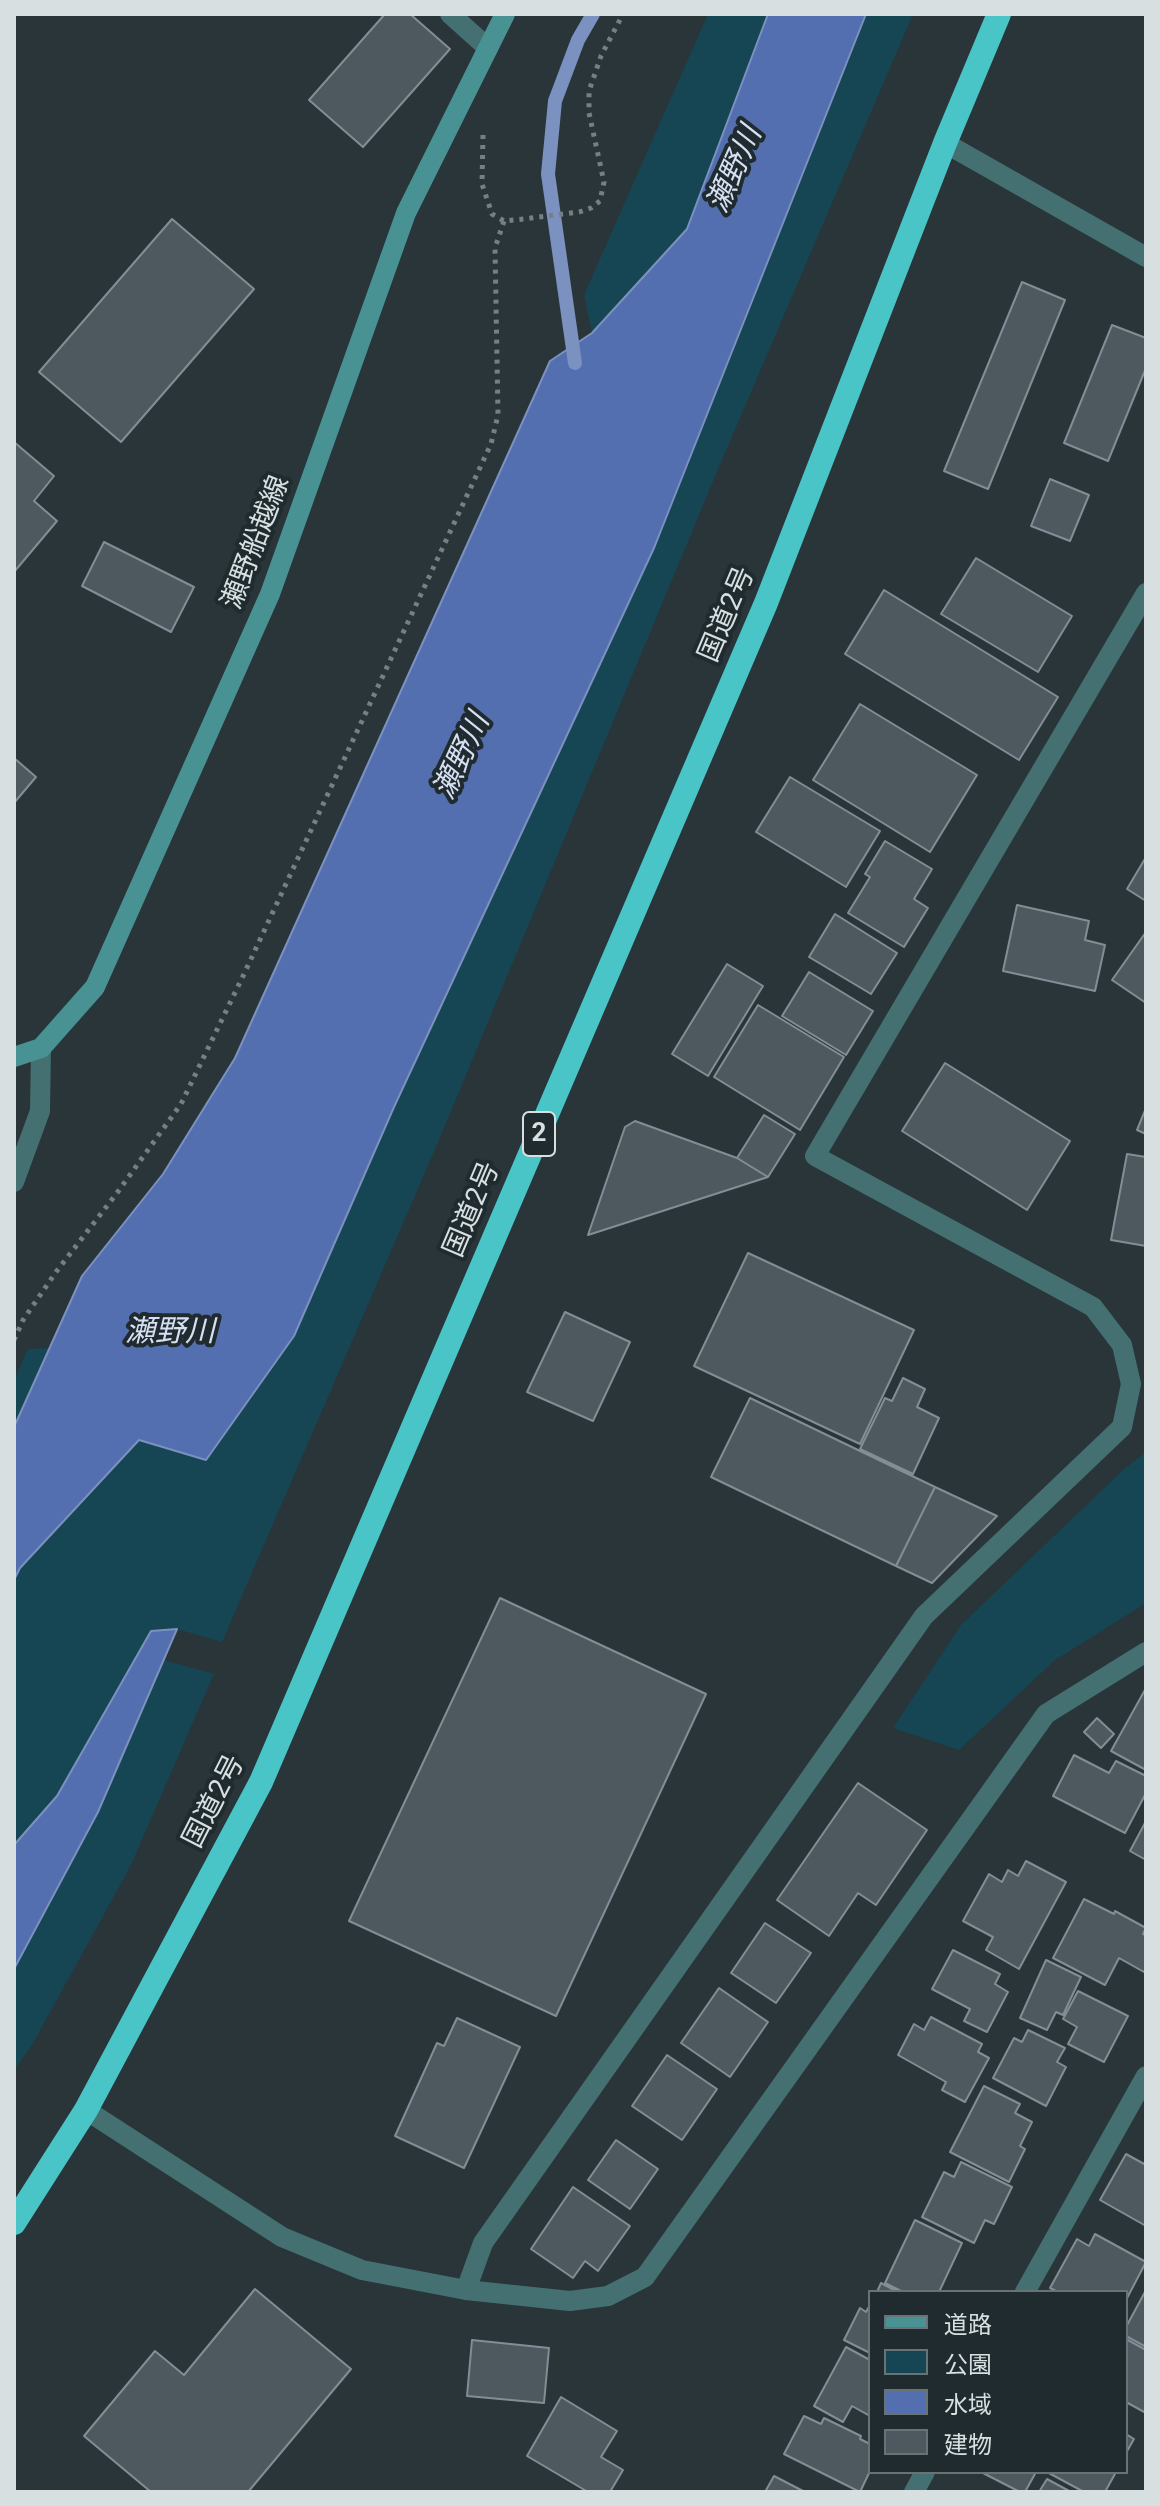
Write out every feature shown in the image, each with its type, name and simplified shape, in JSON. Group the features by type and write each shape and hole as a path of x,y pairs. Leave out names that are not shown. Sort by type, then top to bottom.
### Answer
{"highway":[{"name":"国道2号","path":"14,2223 86,2110 261,1782 766,603 945,143 999,14"}],"main road":[{"name":"瀬野船越線","path":"41,1048 95,987 270,594 406,213 505,14"},
{"path":"14,1057 41,1048"}],"street":[{"path":"450,14 488,48"},
{"path":"945,143 1146,257"},
{"path":"466,2290 483,2243 924,1616 1122,1427 1131,1384 1122,1345 1093,1307 815,1156 1146,593"},
{"path":"14,1182 40,1111 41,1048"},
{"path":"86,2110 282,2237 362,2270 466,2290 570,2301 608,2296 645,2277 1046,1714 1146,1652"},
{"path":"1026,2290 1146,2076"},
{"path":"914,2492 924,2474"}],"path":[{"path":"486,124 482,184 492,214 504,221 524,219 579,212 600,201 604,182 589,113 589,91 601,56 623,14"},
{"path":"14,1340 23,1320 56,1272 181,1104 491,444 498,415 495,248 504,221"}],"green space":[{"path":"708,14 768,14 687,229 592,333 584,295"},
{"path":"866,14 913,14 716,474 436,1147 222,1642 177,1629 150,1632 57,1796 14,1845 14,1580 20,1568 139,1440 294,1336 394,1107 654,548"},
{"path":"50,1348 14,1427 14,1380 28,1349"},
{"path":"1146,1452 1146,1603 1055,1660 959,1750 893,1728 961,1625 1123,1470"},
{"path":"163,1660 214,1674 130,1867 32,2045 14,2070 14,1969 98,1812"}],"water":[{"name":"瀬野川","path":"768,14 866,14 654,548 394,1107 294,1336 206,1460 139,1440 20,1568 14,1580 14,1427 82,1276 163,1174 235,1058 550,361 592,333 687,229"},
{"path":"177,1629 98,1812 14,1969 14,1845 57,1796 151,1631"}],"building":[{"path":"385,14 410,14 450,49 363,147 309,100"},
{"path":"172,219 254,289 121,442 39,372"},
{"path":"1022,282 1065,300 988,489 944,471"},
{"path":"1112,325 1146,338 1146,368 1108,461 1064,443"},
{"path":"14,442 54,476 34,501 57,521 14,572"},
{"path":"1050,479 1089,495 1070,541 1031,526"},
{"path":"104,542 194,587 171,632 82,586"},
{"path":"976,558 1072,616 1038,672 941,614"},
{"path":"884,590 1058,697 1019,760 845,654"},
{"path":"860,704 977,775 930,852 813,780"},
{"path":"14,758 36,777 14,803"},
{"path":"790,777 880,831 846,887 756,832"},
{"path":"885,841 932,869 914,899 928,908 904,947 848,913 870,877 865,874"},
{"path":"1146,857 1146,901 1127,889"},
{"path":"1017,905 1089,921 1085,940 1105,945 1095,991 1003,971"},
{"path":"835,914 897,953 871,994 809,957"},
{"path":"1146,932 1146,1003 1112,980"},
{"path":"727,964 763,986 708,1076 672,1054"},
{"path":"809,972 873,1011 846,1055 782,1016"},
{"path":"758,1005 844,1057 800,1130 714,1077"},
{"path":"945,1063 1070,1141 1027,1210 902,1131"},
{"path":"1146,1108 1146,1134 1137,1130"},
{"path":"764,1115 795,1134 768,1177 737,1158"},
{"path":"635,1121 737,1158 768,1177 588,1235 625,1127"},
{"path":"1127,1154 1146,1157 1146,1246 1111,1240"},
{"path":"748,1253 914,1330 860,1444 694,1366"},
{"path":"565,1312 630,1342 593,1421 527,1392"},
{"path":"903,1378 925,1389 917,1407 939,1418 913,1474 860,1449 885,1398 892,1401"},
{"path":"750,1398 935,1487 896,1566 711,1477"},
{"path":"935,1487 997,1516 932,1583 896,1566"},
{"path":"500,1598 706,1694 556,2016 349,1921"},
{"path":"1146,1688 1146,1770 1111,1751"},
{"path":"1097,1718 1114,1734 1101,1748 1084,1732"},
{"path":"1074,1755 1109,1773 1116,1761 1146,1776 1146,1793 1125,1833 1053,1796"},
{"path":"858,1783 927,1830 876,1905 858,1893 829,1936 777,1900"},
{"path":"1146,1821 1146,1860 1130,1851"},
{"path":"1026,1861 1066,1882 1019,1969 986,1950 993,1937 963,1921 989,1874 1002,1882 1008,1870 1018,1876"},
{"path":"1084,1899 1146,1928 1143,1934 1146,1936 1144,1972 1119,1958 1105,1985 1053,1958"},
{"path":"765,1923 811,1953 776,2003 731,1973"},
{"path":"953,1950 1000,1974 995,1984 1008,1992 987,2032 964,2021 970,2009 932,1989"},
{"path":"1046,1960 1081,1977 1063,2015 1056,2012 1047,2030 1020,2018"},
{"path":"719,1988 768,2022 730,2077 681,2043"},
{"path":"1078,1991 1128,2016 1104,2062 1068,2044 1077,2027 1063,2019"},
{"path":"931,2017 982,2044 978,2052 989,2058 965,2102 942,2090 946,2082 898,2055 914,2024 924,2030"},
{"path":"457,2018 520,2047 464,2168 395,2136 437,2043 444,2046"},
{"path":"1028,2030 1065,2048 1057,2062 1066,2067 1046,2106 993,2078 1014,2038 1022,2042"},
{"path":"667,2055 717,2089 682,2140 632,2106"},
{"path":"984,2086 1020,2104 1015,2113 1032,2122 1020,2146 1025,2149 1009,2182 950,2152"},
{"path":"616,2140 658,2169 630,2209 588,2180"},
{"path":"1126,2154 1146,2165 1146,2226 1100,2200"},
{"path":"961,2162 1012,2187 994,2224 985,2220 974,2243 922,2217 944,2172 954,2177"},
{"path":"573,2187 630,2226 598,2271 585,2261 573,2278 531,2249"},
{"path":"915,2220 962,2243 940,2290 899,2290 885,2283"},
{"path":"1095,2234 1146,2262 1128,2296 1128,2290 1050,2288 1077,2239 1089,2246"},
{"path":"881,2283 894,2290 878,2290"},
{"path":"255,2289 351,2369 248,2492 151,2492 84,2436 155,2351 184,2375"},
{"path":"1146,2290 1146,2347 1128,2337 1128,2323"},
{"path":"860,2308 866,2312 868,2308 868,2352 844,2340"},
{"path":"472,2340 549,2348 544,2403 467,2396"},
{"path":"1128,2340 1146,2350 1146,2413 1128,2403"},
{"path":"846,2347 868,2359 868,2415 852,2406 843,2422 814,2406"},
{"path":"561,2397 617,2431 601,2457 623,2470 610,2492 588,2492 527,2456"},
{"path":"804,2416 821,2424 824,2418 861,2436 860,2439 868,2443 869,2474 860,2492 784,2454"},
{"path":"1128,2435 1134,2439 1128,2450"},
{"path":"985,2474 1035,2474 1025,2492"},
{"path":"1051,2474 1115,2474 1105,2492 1084,2492"},
{"path":"774,2476 805,2492 765,2492"},
{"path":"1047,2479 1071,2492 1039,2492"}],"waterway":[{"path":"575,363 548,174 555,101 578,40 593,14"}]}
